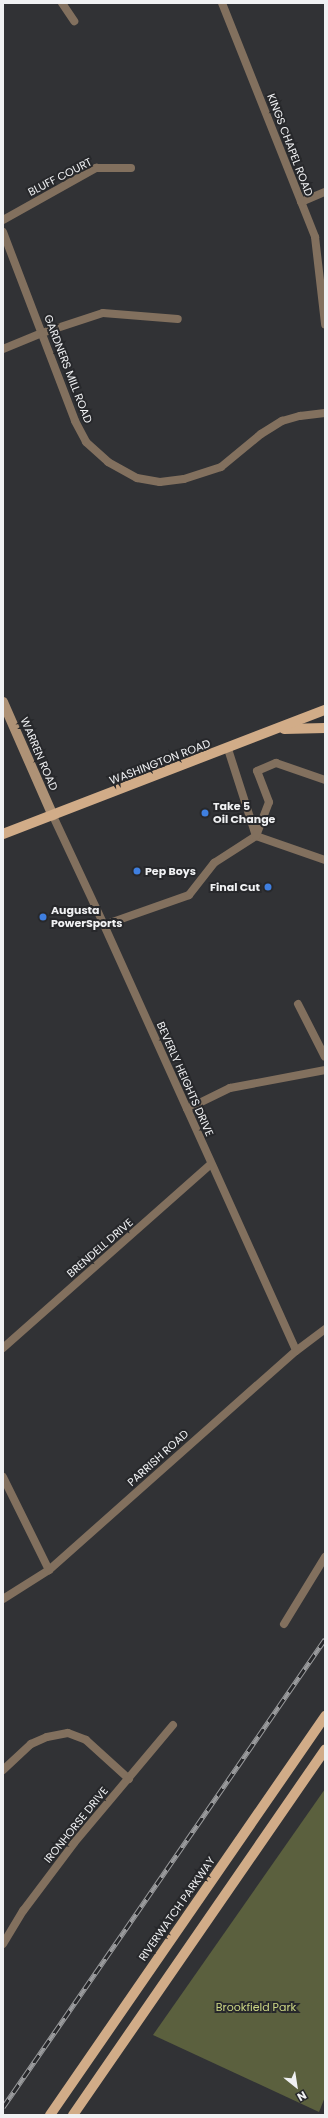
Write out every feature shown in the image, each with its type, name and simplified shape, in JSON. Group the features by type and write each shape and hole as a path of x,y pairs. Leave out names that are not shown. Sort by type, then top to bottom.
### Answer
{"main road":[{"name":"WASHINGTON ROAD","path":"3,834 228,749 325,710"},
{"path":"276,729 325,728"},
{"name":"RIVERWATCH PARKWAY","path":"50,2115 325,1716"},
{"path":"73,2115 325,1750"}],"street":[{"path":"62,3 74,21"},
{"name":"KINGS CHAPEL ROAD","path":"225,4 315,237 325,324"},
{"name":"BLUFF COURT","path":"3,220 96,168 131,168"},
{"path":"301,202 325,192"},
{"name":"GARDNERS MILL ROAD","path":"3,232 75,421 86,442 108,462 137,478 160,482 184,480 221,467 261,434 282,421 300,416 325,413"},
{"path":"3,349 42,333 103,313 178,319"},
{"name":"WARREN ROAD","path":"3,702 53,816"},
{"path":"228,749 256,836"},
{"path":"104,925 189,895 214,863 256,836 269,802 257,771 276,763 325,780"},
{"name":"BEVERLY HEIGHTS DRIVE","path":"53,816 104,925 296,1351"},
{"path":"256,836 325,860"},
{"path":"298,1004 325,1057"},
{"path":"187,1109 230,1088 325,1070"},
{"name":"BRENDELL DRIVE","path":"3,1348 211,1164"},
{"name":"PARRISH ROAD","path":"3,1599 49,1570 296,1351 325,1329"},
{"path":"3,1477 49,1570"},
{"path":"284,1624 325,1557"},
{"name":"IRONHORSE DRIVE","path":"3,1944 23,1911 70,1849 173,1725"},
{"path":"3,1770 31,1744 46,1737 68,1733 86,1740 129,1779"}],"green space":[{"name":"Brookfield Park","path":"325,1789 325,2097 319,2112 153,2035"}],"railway":[{"path":"3,2107 325,1639"}],"place":[{"name":"Take 5 Oil Change","path":"205,813"},
{"name":"Pep Boys","path":"137,871"},
{"name":"Final Cut","path":"268,887"},
{"name":"Augusta PowerSports","path":"43,917"}]}
